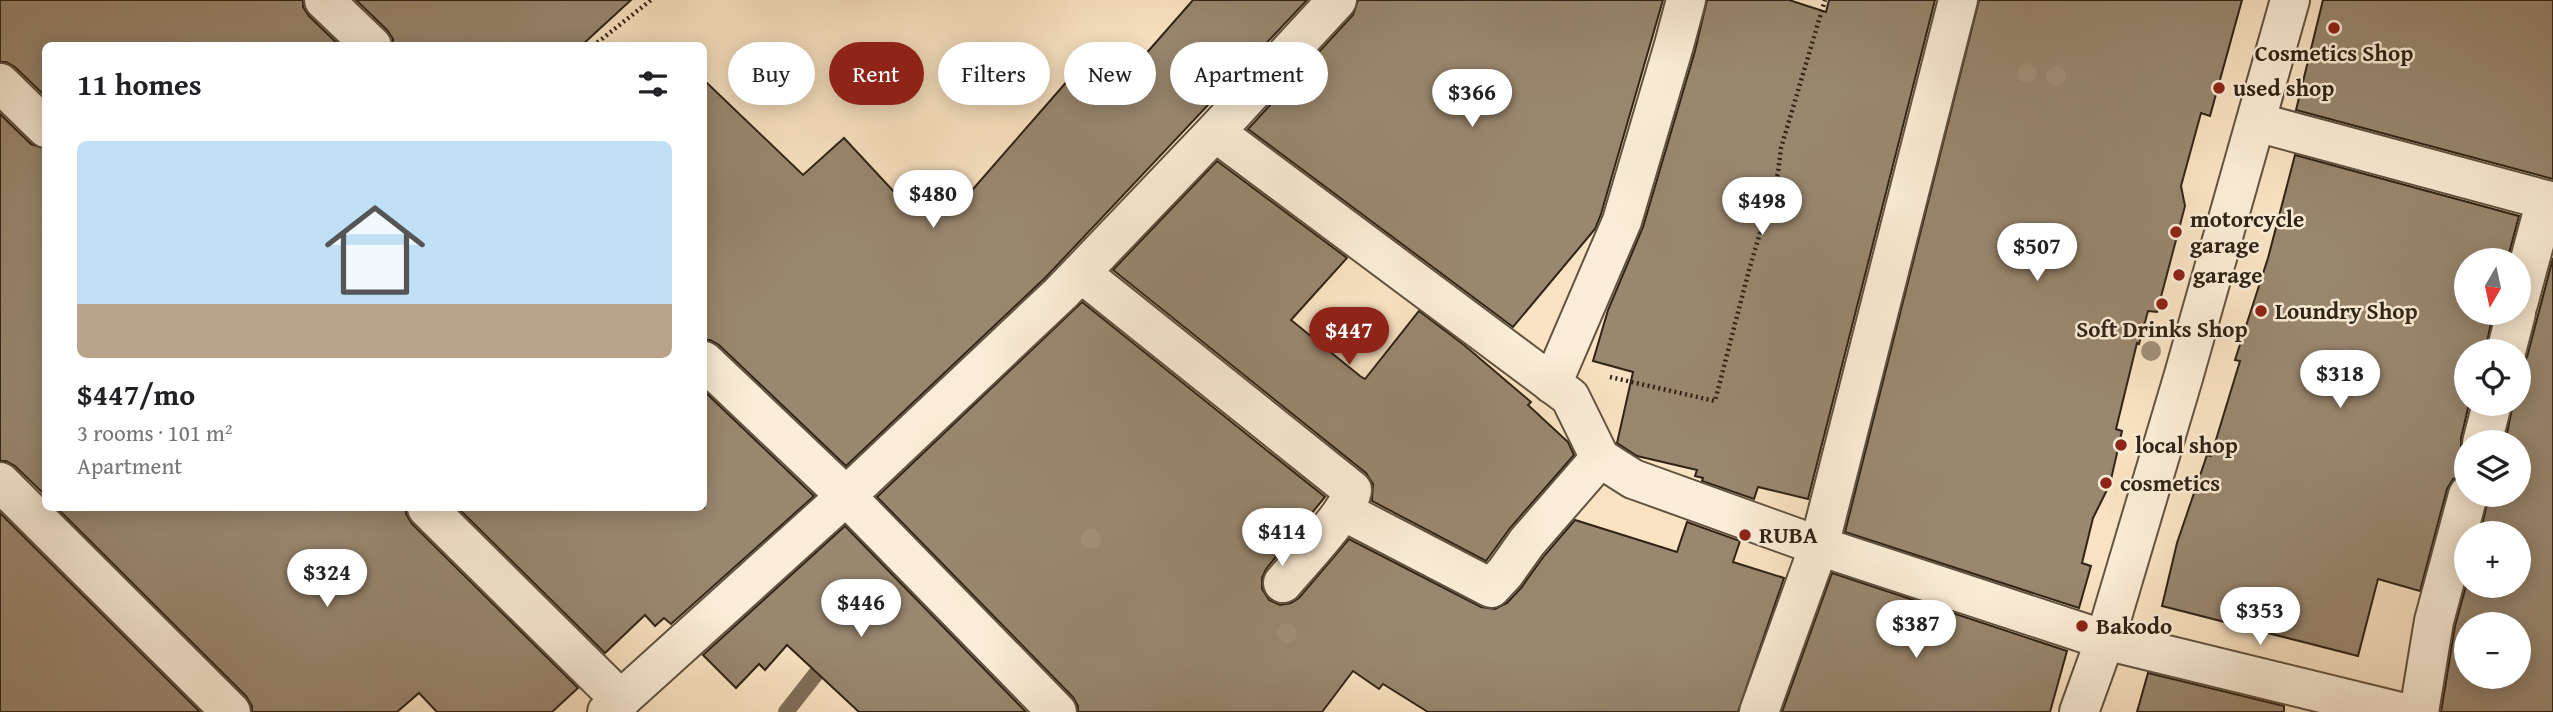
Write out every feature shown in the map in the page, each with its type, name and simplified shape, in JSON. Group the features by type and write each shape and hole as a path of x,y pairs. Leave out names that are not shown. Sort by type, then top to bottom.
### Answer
{"street":[{"path":"324,0 368,42"},
{"path":"430,511 614,706 846,496 1081,273 1337,0"},
{"path":"1561,390 1622,220 1686,0"},
{"path":"1759,712 1819,546 1958,0"},
{"path":"2079,712 2105,640 2183,378 2290,0"},
{"path":"0,83 42,124"},
{"path":"2256,122 2549,201 2531,261"},
{"path":"1215,132 1561,390 1600,458 1633,479 1819,546 2105,640 2400,712"},
{"path":"1081,273 1352,490 1352,497 1343,511 1283,583"},
{"path":"707,364 846,496 1057,712"},
{"path":"1343,511 1491,588 1600,458"},
{"path":"0,482 231,712"},
{"path":"2419,712 2434,621 2465,507"}],"path":[{"path":"598,42 651,0"},
{"path":"1561,390 1596,374 1715,401 1749,270 1778,173 1781,148 1825,0"}],"building":[{"path":"0,0 303,0 303,7 309,16 336,42 42,42 42,93 15,67 0,62"},
{"path":"356,0 631,0 585,42 393,42 387,30"},
{"path":"1193,0 1307,0 1267,42 1170,42 1170,105 1208,105 1046,277 846,466 719,345 707,340 707,83 803,175 844,138 896,194 912,178 953,212 1046,105 1050,105 1050,101 1064,85 1064,105 1156,105 1156,42"},
{"path":"1358,0 1663,0 1595,229 1513,327 1248,129 1270,105 1328,105 1328,42 1353,15"},
{"path":"1707,0 1789,0 1826,12 1829,0 1935,0 1808,499 1758,487 1754,499 1702,481 1703,478 1695,476 1697,470 1637,456 1617,443 1633,372 1593,361 1608,310 1643,227 1695,51"},
{"path":"1979,0 2242,0 2210,116 2201,113 2181,186 2185,206 2157,312 2148,311 2139,344 2137,343 2116,429 2122,431 2110,484 2093,518 2082,563 2091,566 2079,608 1845,532"},
{"path":"2323,0 2553,0 2553,179 2296,110"},
{"path":"0,114 31,144 42,148 42,492 15,466 0,461"},
{"path":"2295,155 2519,216 2510,248 2454,248 2454,326 2490,326 2488,339 2454,339 2454,416 2466,416 2463,430 2454,430 2454,479 2447,489 2420,591 2378,579 2358,656 2162,606 2177,543 2207,455 2211,456 2240,361 2235,360 2268,258"},
{"path":"1217,161 1347,258 1291,320 1360,376 1365,379 1419,311 1531,402 1528,405 1568,442 1574,455 1510,528 1486,561 1372,501 1373,484 1366,473 1113,270"},
{"path":"2553,258 2553,712 2441,712 2454,632 2454,689 2531,689 2531,612 2459,612 2463,598 2531,598 2531,521 2483,521 2486,507 2531,507 2531,430 2508,430 2511,416 2531,416 2531,342"},
{"path":"1082,302 1325,497 1266,569 1262,578 1262,589 1269,600 1280,605 1299,598 1349,539 1481,607 1495,609 1507,603 1521,588 1575,520 1677,552 1687,522 1740,541 1733,562 1784,578 1738,712 1428,712 1383,684 1379,689 1353,671 1322,712 1078,712 1073,697 877,497"},
{"path":"707,394 814,496 671,624 664,618 655,626 645,615 605,653 461,511 707,511"},
{"path":"60,511 406,511 412,524 578,688 552,712 437,712 419,693 397,712 252,712 252,706 246,696"},
{"path":"0,513 200,712 0,712"},
{"path":"845,526 1026,712 859,712 787,645 765,670 759,664 736,688 703,655"},
{"path":"1832,573 2067,651 2050,712 1782,712"},
{"path":"2148,673 2284,706 2284,712 2137,712"}],"waterway":[{"path":"786,712 830,656"}],"place":[{"name":"Cosmetics Shop","path":"2334,28"},
{"name":"used shop","path":"2219,88"},
{"name":"motorcycle garage","path":"2176,232"},
{"name":"garage","path":"2179,275"},
{"name":"Soft Drinks Shop","path":"2162,304"},
{"name":"Loundry Shop","path":"2261,311"},
{"name":"local shop","path":"2121,445"},
{"name":"cosmetics","path":"2106,483"},
{"name":"RUBA","path":"1745,535"},
{"name":"Bakodo","path":"2082,626"}]}
